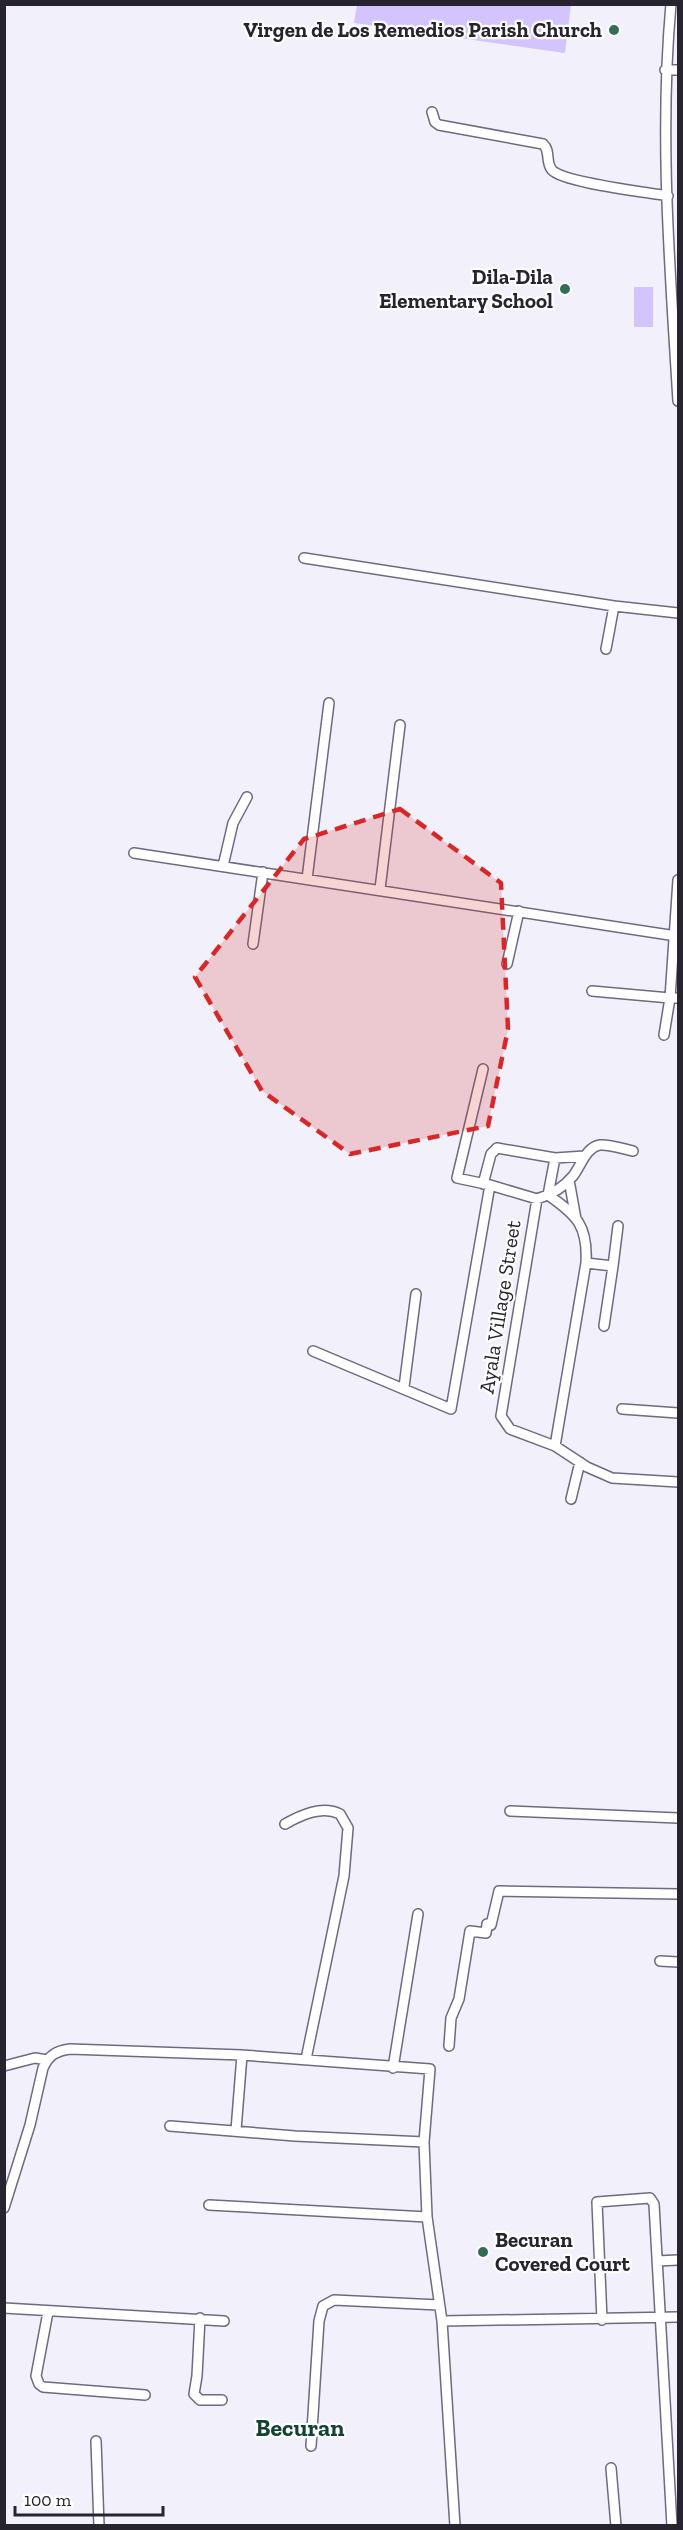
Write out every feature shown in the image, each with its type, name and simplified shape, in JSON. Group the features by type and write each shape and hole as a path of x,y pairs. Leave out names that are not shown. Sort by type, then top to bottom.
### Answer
{"street":[{"path":"671,4 665,70 669,266 678,401"},
{"path":"665,70 678,70"},
{"path":"432,112 435,122 440,125 543,144 548,150 550,165 558,174 620,189 668,196"},
{"path":"304,558 614,606 678,613"},
{"path":"606,649 614,606"},
{"path":"307,879 329,703"},
{"path":"380,889 400,725"},
{"path":"224,866 232,823 247,796"},
{"path":"134,853 676,936"},
{"path":"253,944 263,872"},
{"path":"664,1035 674,998 678,880"},
{"path":"507,964 519,911"},
{"path":"592,991 674,998"},
{"path":"483,1069 457,1178 537,1199"},
{"path":"313,1351 404,1387 451,1409 486,1184 495,1149 555,1158 585,1156 599,1145 633,1151"},
{"name":"Ayala Village Street","path":"585,1156 569,1180 548,1195 537,1199 501,1416 510,1429 555,1446 612,1478 678,1482"},
{"path":"555,1158 548,1195 565,1207 577,1221 586,1238 586,1263 555,1446"},
{"path":"569,1180 577,1221"},
{"path":"604,1326 618,1226"},
{"path":"586,1263 613,1266"},
{"path":"404,1387 416,1294"},
{"path":"622,1409 678,1413"},
{"path":"571,1499 580,1462"},
{"path":"285,1824 302,1815 326,1810 340,1814 348,1828 344,1876 306,2059"},
{"path":"510,1811 678,1818"},
{"path":"449,2046 451,2018 459,1999 471,1931 486,1933 487,1924 491,1925 499,1891 678,1893"},
{"path":"393,2068 418,1914"},
{"path":"660,1961 678,1962"},
{"path":"4,2208 47,2060 58,2050 242,2055 430,2069 424,2142 427,2217 441,2321 455,2526"},
{"path":"236,2130 242,2055"},
{"path":"4,2066 35,2058 47,2060"},
{"path":"170,2126 295,2136 424,2142"},
{"path":"602,2320 597,2202 646,2198 653,2201 672,2526"},
{"path":"209,2205 427,2217"},
{"path":"657,2261 678,2260"},
{"path":"311,2446 319,2321 323,2306 334,2300 439,2305"},
{"path":"4,2308 224,2320"},
{"path":"48,2312 36,2376 39,2384 43,2387 145,2395"},
{"path":"441,2321 678,2317"},
{"path":"200,2318 194,2394 200,2400 222,2400"},
{"path":"96,2441 99,2526"},
{"path":"611,2468 616,2526"}],"highlighted area":[{"path":"400,809 501,883 508,1029 488,1126 350,1154 262,1091 195,977 304,839"}],"shaded area":[{"path":"357,4 571,5 565,53 354,23"},
{"path":"634,287 653,287 653,327 634,327"}],"place":[{"name":"Virgen de Los Remedios Parish Church","path":"614,30"},
{"name":"Dila-Dila Elementary School","path":"565,289"},
{"name":"Becuran Covered Court","path":"483,2252"}],"district":[{"name":"Becuran","path":"300,2428"}]}
